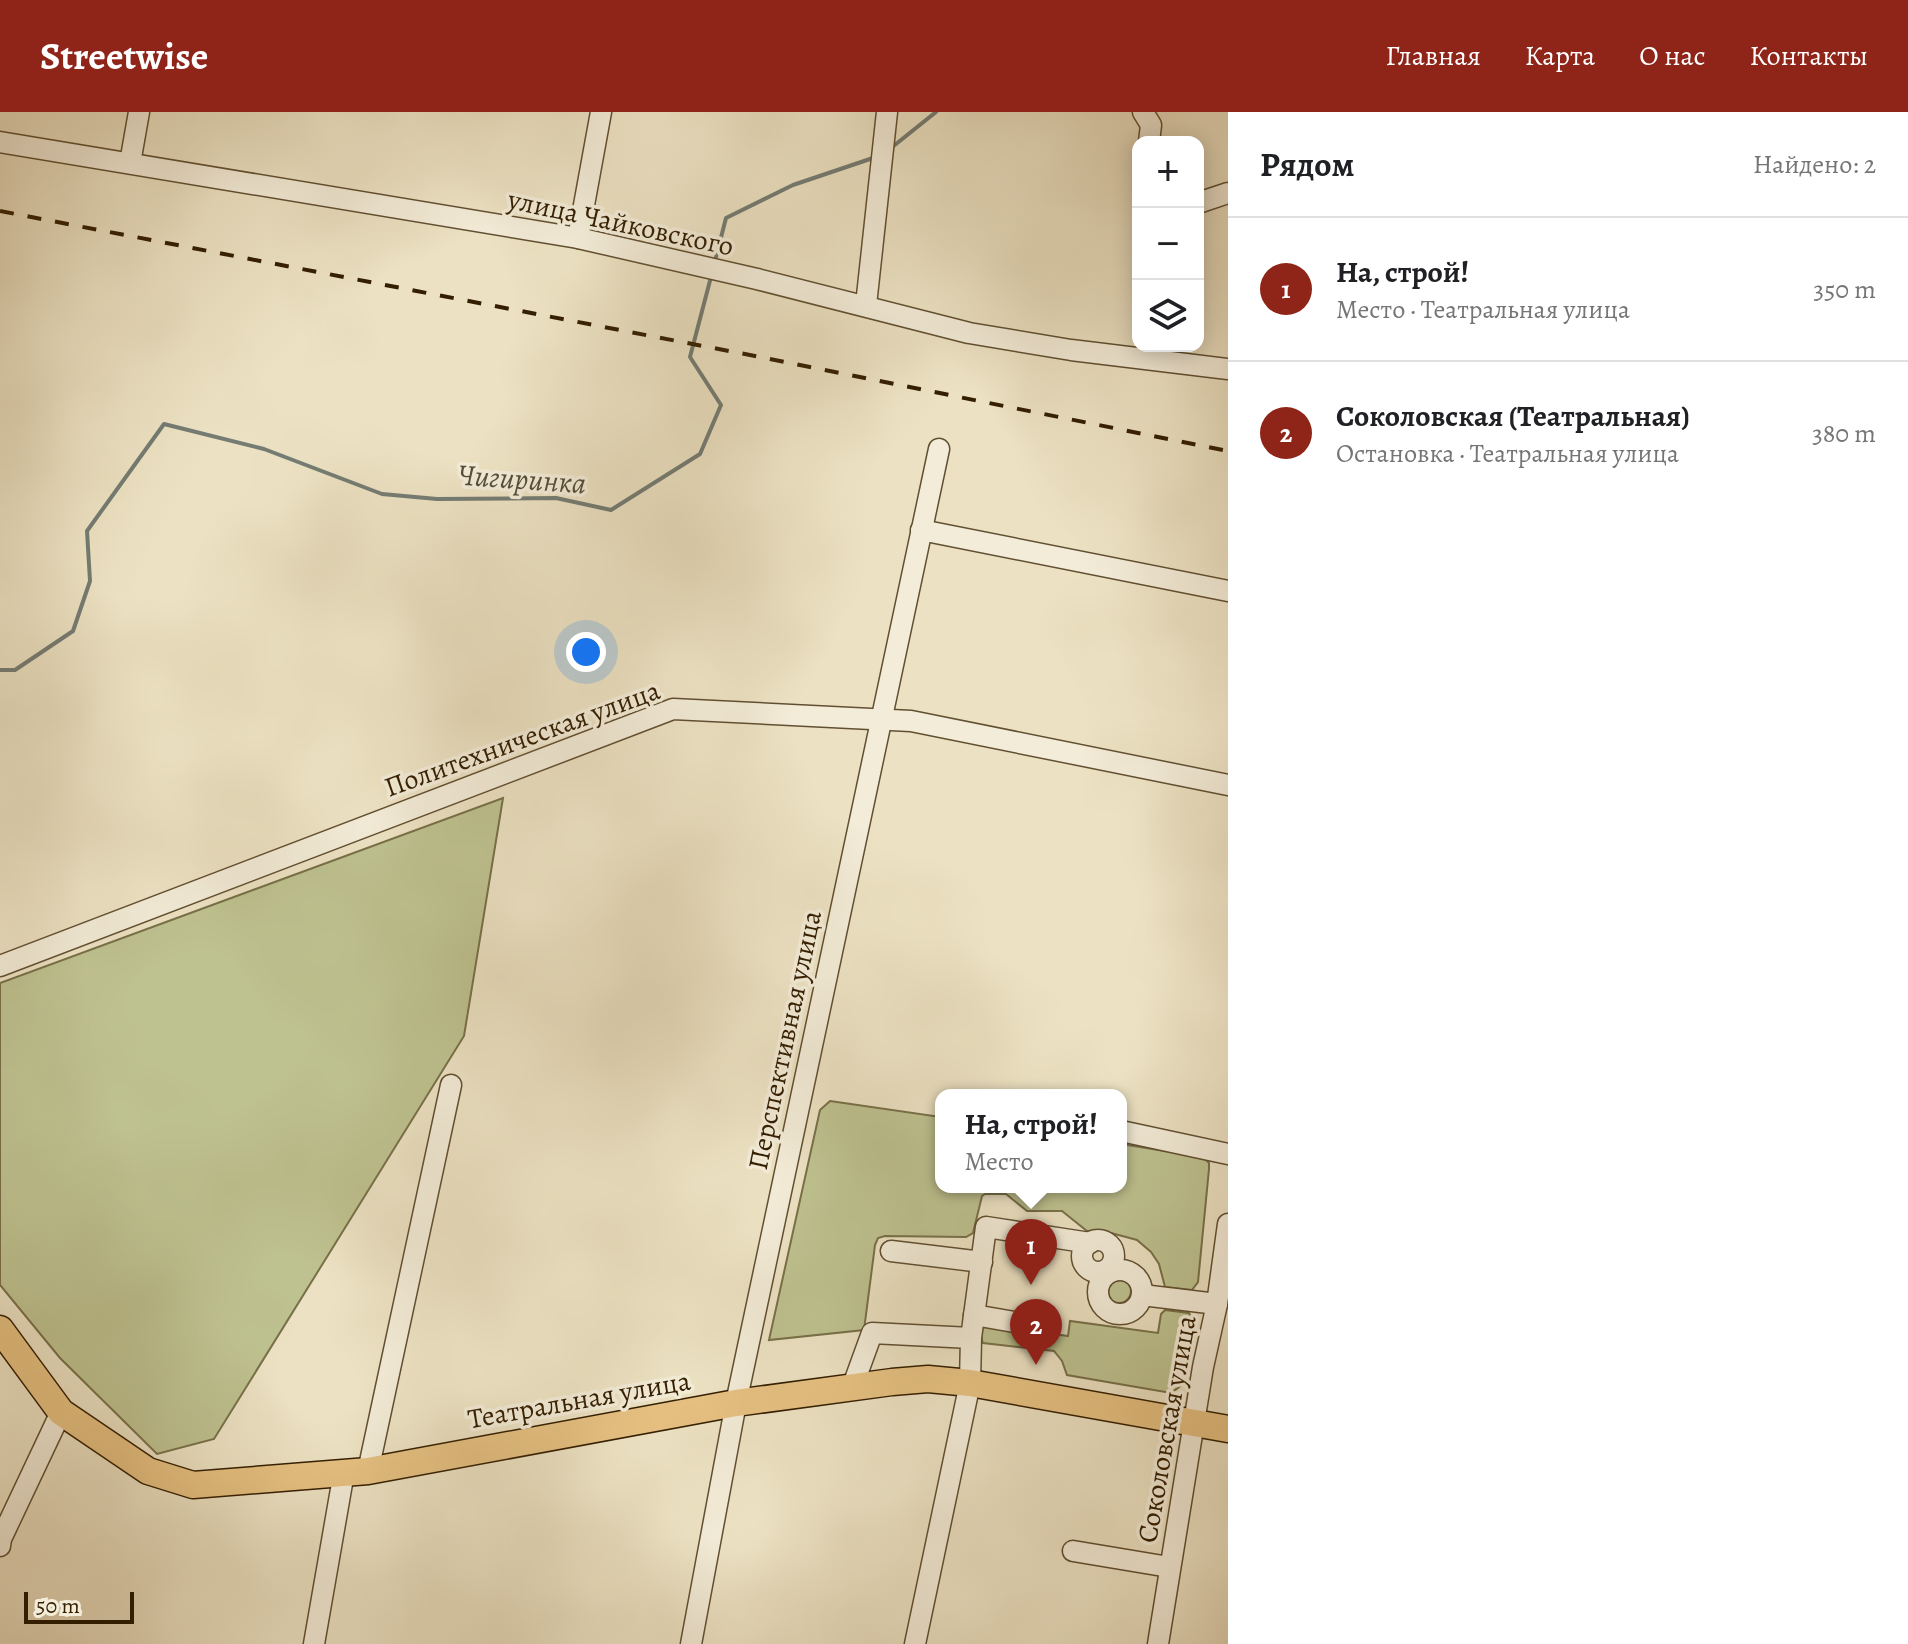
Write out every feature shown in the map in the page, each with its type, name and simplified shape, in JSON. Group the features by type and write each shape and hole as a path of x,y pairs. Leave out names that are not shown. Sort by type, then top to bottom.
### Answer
{"main road":[{"name":"Театральная улица","path":"0,1329 61,1412 148,1471 193,1485 356,1472 736,1403 928,1379 970,1383 1228,1429"}],"street":[{"path":"130,163 139,112"},
{"path":"578,238 601,112"},
{"path":"866,305 887,112"},
{"path":"1143,112 1151,125 1150,136"},
{"name":"улица Чайковского","path":"0,142 578,238 866,305 969,333 1228,369"},
{"path":"1204,201 1228,193"},
{"name":"Перспективная улица","path":"691,1644 736,1403 939,449"},
{"path":"921,530 1228,591"},
{"name":"Политехническая улица","path":"0,966 673,709 911,721 1228,785"},
{"path":"314,1644 451,1085"},
{"path":"1127,1132 1228,1154"},
{"name":"Соколовская улица","path":"1158,1644 1228,1224"},
{"path":"915,1644 970,1383 971,1338 986,1227 1090,1243 1104,1241 1118,1261 1138,1278 1142,1295 1135,1308 1124,1314 1109,1311 1101,1304 1098,1293 1101,1279 1118,1261"},
{"path":"891,1251 982,1262"},
{"path":"1142,1295 1217,1304"},
{"path":"974,1315 1049,1328"},
{"path":"852,1388 872,1333 971,1338"},
{"path":"0,1546 61,1412"},
{"path":"1073,1551 1169,1567"}],"green space":[{"path":"503,798 464,1036 214,1439 157,1454 60,1358 0,1285 0,983"},
{"path":"830,1101 935,1116 935,1193 1127,1193 1127,1145 1203,1157 1209,1163 1209,1169 1198,1282 1192,1290 1165,1287 1159,1264 1137,1240 1087,1231 1062,1211 1027,1211 1006,1194 985,1194 973,1233 966,1237 878,1238 864,1330 769,1340 820,1110"},
{"path":"1119,1279 1128,1282 1131,1291 1128,1300 1119,1303 1110,1300 1107,1291 1110,1282"},
{"path":"1165,1310 1189,1313 1192,1327 1187,1371 1181,1385 1171,1393 1067,1375 1054,1351 983,1343 981,1338 986,1324 1068,1336 1070,1321 1158,1333 1161,1314"}],"waterway":[{"name":"Чигиринка","path":"891,148 936,112"},
{"name":"Чигиринка","path":"715,261 726,218 793,185 876,157"},
{"name":"Чигиринка","path":"0,670 15,670 73,631 90,581 87,531 164,424 264,449 382,494 437,499 556,498 611,510 700,454 721,405 690,357 712,273"}],"railway":[{"path":"0,211 755,356 1228,451"}],"place":[{"name":"На, строй!","path":"1031,1285"},
{"name":"Соколовская (Театральная)","path":"1036,1365"}]}
